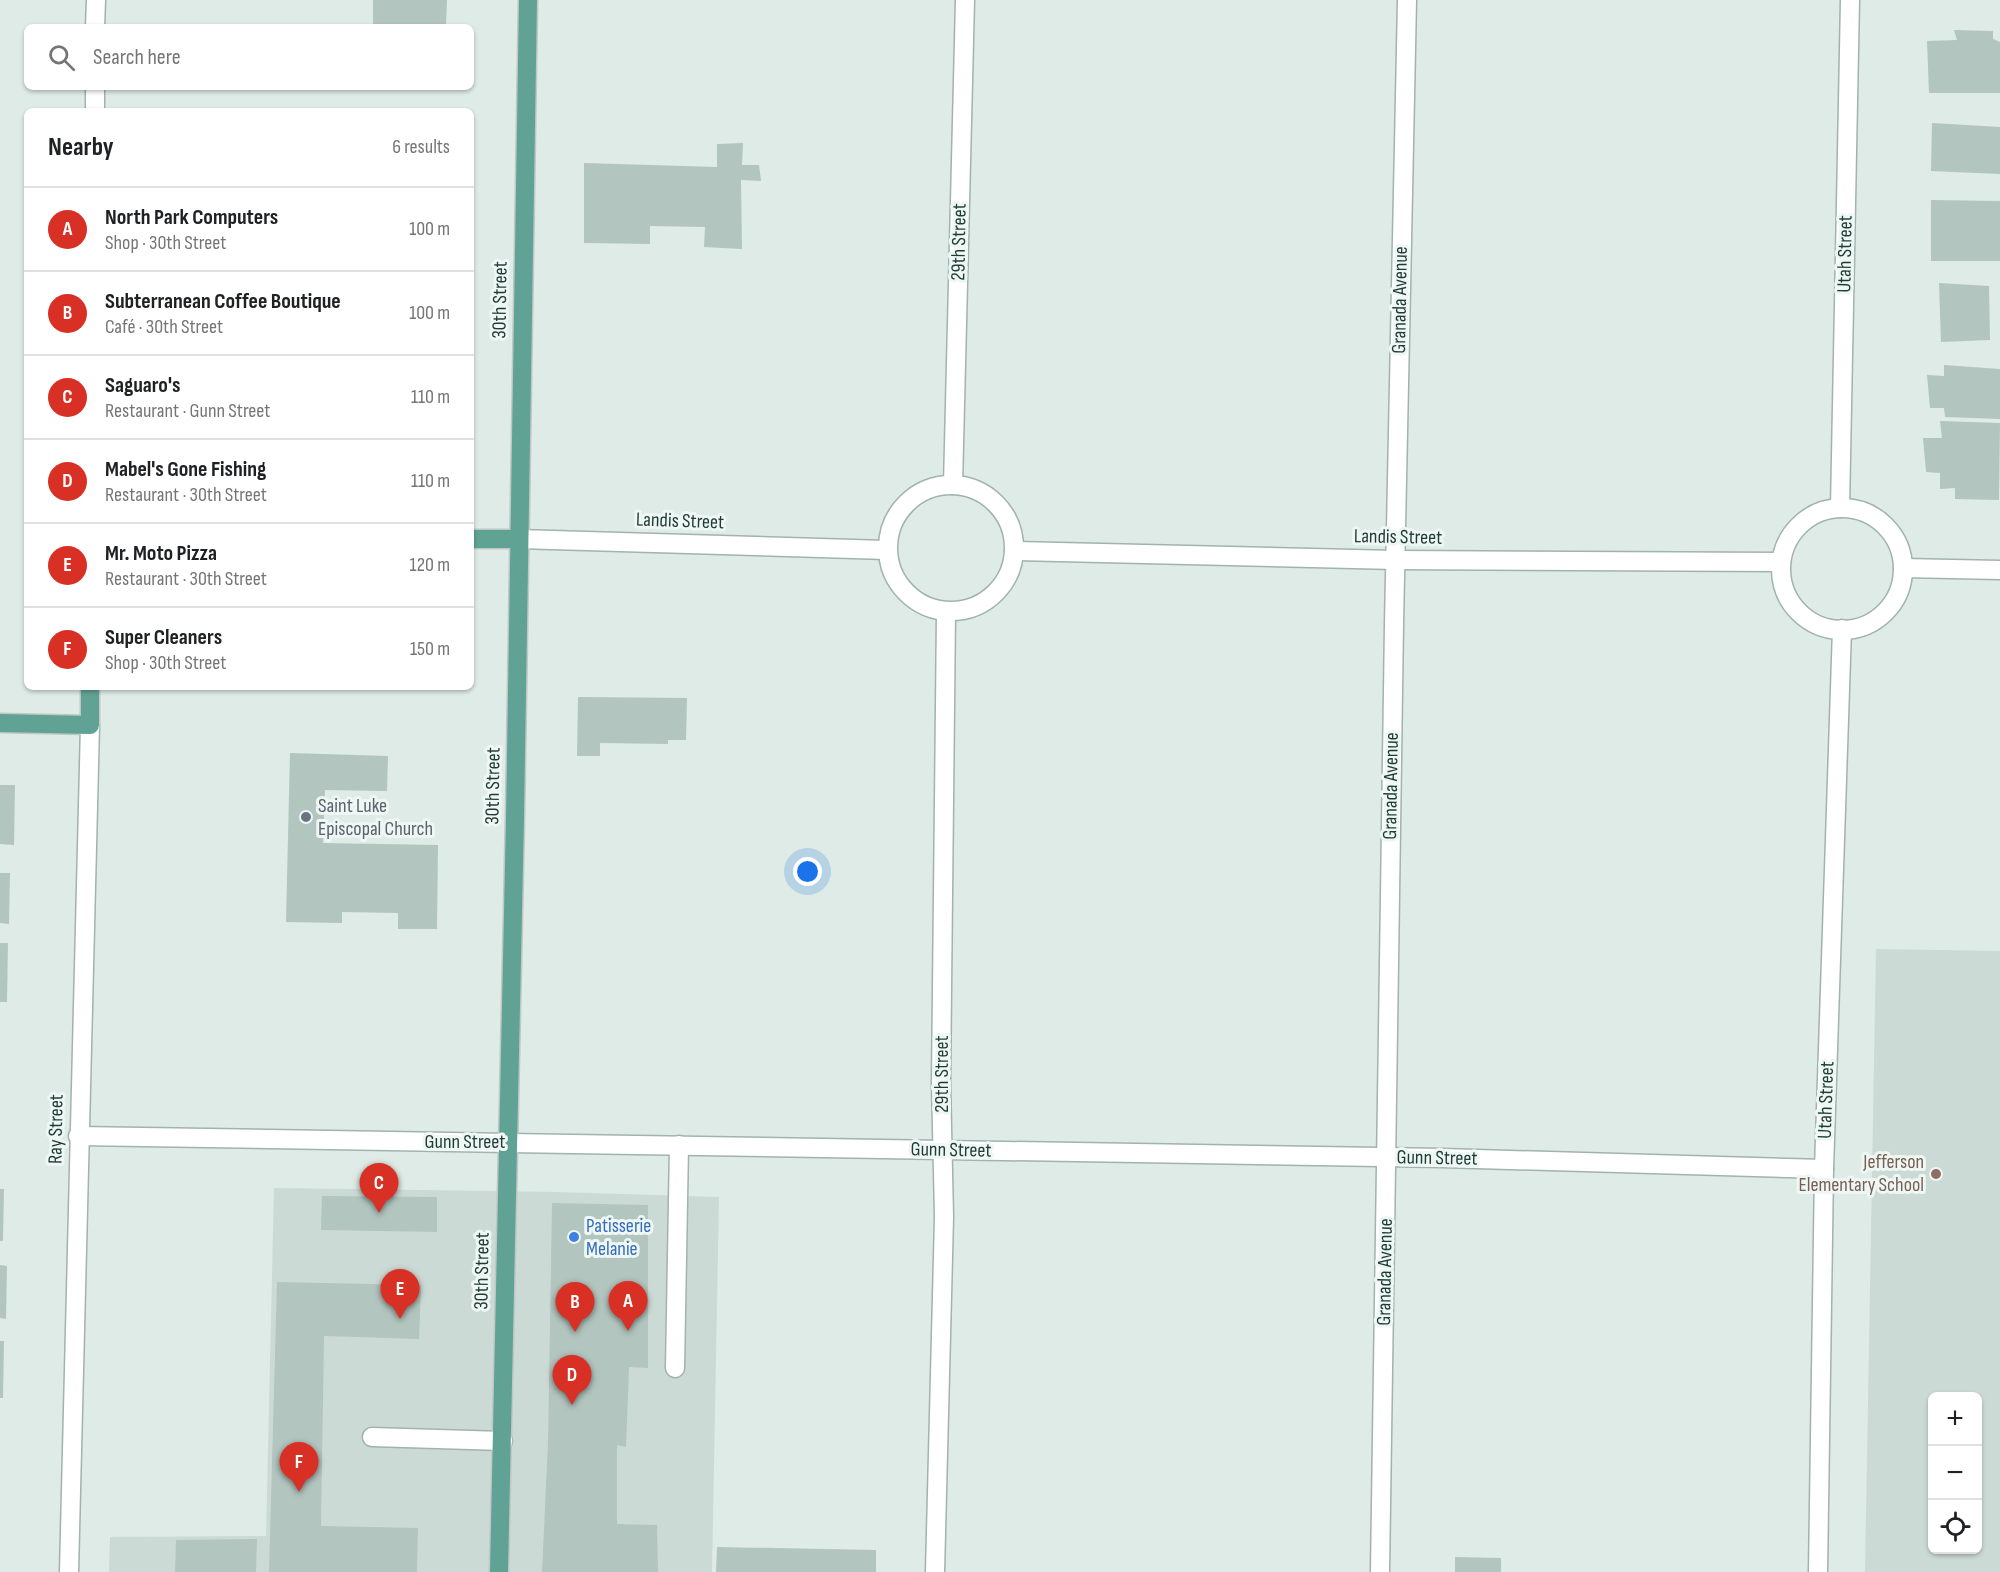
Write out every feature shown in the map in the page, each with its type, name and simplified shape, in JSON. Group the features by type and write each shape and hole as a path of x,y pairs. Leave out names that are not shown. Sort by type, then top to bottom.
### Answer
{"main road":[{"name":"30th Street","path":"499,1572 515,818 528,0"},
{"name":"Landis Street","path":"474,539 518,539"},
{"name":"Ray Street","path":"90,690 90,724"},
{"path":"0,723 90,724"}],"street":[{"path":"95,24 96,0"},
{"name":"29th Street","path":"953,484 965,0"},
{"name":"Granada Avenue","path":"1380,1572 1395,560 1407,0"},
{"name":"Utah Street","path":"1840,507 1850,0"},
{"path":"95,90 95,108"},
{"path":"953,484 973,488 990,498 1004,513 1012,531 1014,551 1011,570 1001,587 986,601 968,609 946,612 924,606 906,594 893,576 887,550 889,533 898,512 913,496 933,487 953,484"},
{"path":"1840,507 1861,510 1878,519 1892,533 1901,551 1903,568 1900,590 1890,607 1876,620 1857,628 1842,629 1818,625 1801,614 1788,598 1781,578 1781,562 1789,538 1802,522 1820,512 1840,507"},
{"name":"Landis Street","path":"518,539 887,550"},
{"name":"Landis Street","path":"1014,551 1395,560 1781,562"},
{"path":"1903,568 2000,570"},
{"name":"29th Street","path":"935,1572 944,1217 941,1060 946,612"},
{"name":"Utah Street","path":"1818,1572 1824,1169 1842,629"},
{"name":"Ray Street","path":"69,1572 90,724"},
{"name":"Gunn Street","path":"78,1136 1386,1157 1824,1169"},
{"path":"675,1368 679,1145"},
{"path":"372,1437 502,1441"}],"shaded area":[{"name":"Jefferson Elementary School","path":"1876,949 2000,951 2000,1572 1865,1572"},
{"path":"274,1188 719,1197 712,1572 109,1572 110,1537 266,1536"}],"building":[{"path":"373,0 447,0 446,24 373,24"},
{"path":"1954,30 1993,31 1993,39 2000,42 2000,93 1929,93 1927,41 1957,40"},
{"path":"1932,123 2000,127 2000,174 1931,171"},
{"path":"743,143 742,165 759,165 761,181 741,180 742,249 704,247 705,227 650,226 650,244 584,243 584,163 717,167 717,144"},
{"path":"1931,200 2000,201 2000,261 1931,261"},
{"path":"1939,283 1989,286 1990,340 1941,342"},
{"path":"1944,365 2000,369 2000,419 1945,417 1944,408 1930,408 1927,375 1944,376"},
{"path":"1940,421 2000,423 1999,500 1955,499 1955,488 1940,489 1940,473 1926,472 1923,438 1942,438"},
{"path":"578,697 687,698 686,740 668,740 668,744 600,743 600,756 577,756"},
{"name":"Saint Luke Episcopal Church","path":"290,753 388,756 387,791 325,790 323,843 438,845 437,929 398,929 398,913 342,912 342,923 286,922"},
{"path":"0,785 15,785 14,845 0,844"},
{"path":"0,873 10,873 9,924 0,923"},
{"path":"0,943 8,943 7,1002 0,1002"},
{"path":"0,1189 4,1189 3,1241 0,1241"},
{"path":"322,1196 437,1197 437,1232 321,1230"},
{"path":"552,1203 648,1205 648,1368 629,1367 626,1447 617,1445 617,1524 657,1525 658,1572 542,1572 548,1443"},
{"path":"0,1265 7,1266 6,1319 0,1318"},
{"path":"277,1282 421,1285 419,1339 324,1336 321,1526 418,1528 417,1572 269,1572"},
{"path":"0,1341 4,1341 3,1398 0,1398"},
{"path":"257,1539 256,1572 175,1572 176,1540"},
{"path":"717,1547 876,1550 876,1572 716,1572"},
{"path":"1455,1557 1501,1558 1501,1572 1455,1572"}],"place":[{"name":"Saint Luke Episcopal Church","path":"306,817"},
{"name":"Jefferson Elementary School","path":"1936,1174"},
{"name":"Saguaro's","path":"379,1213"},
{"name":"Patisserie Melanie","path":"574,1237"},
{"name":"Mr. Moto Pizza","path":"400,1319"},
{"name":"North Park Computers","path":"628,1331"},
{"name":"Subterranean Coffee Boutique","path":"575,1332"},
{"name":"Mabel's Gone Fishing","path":"572,1405"},
{"name":"Super Cleaners","path":"299,1492"}]}
